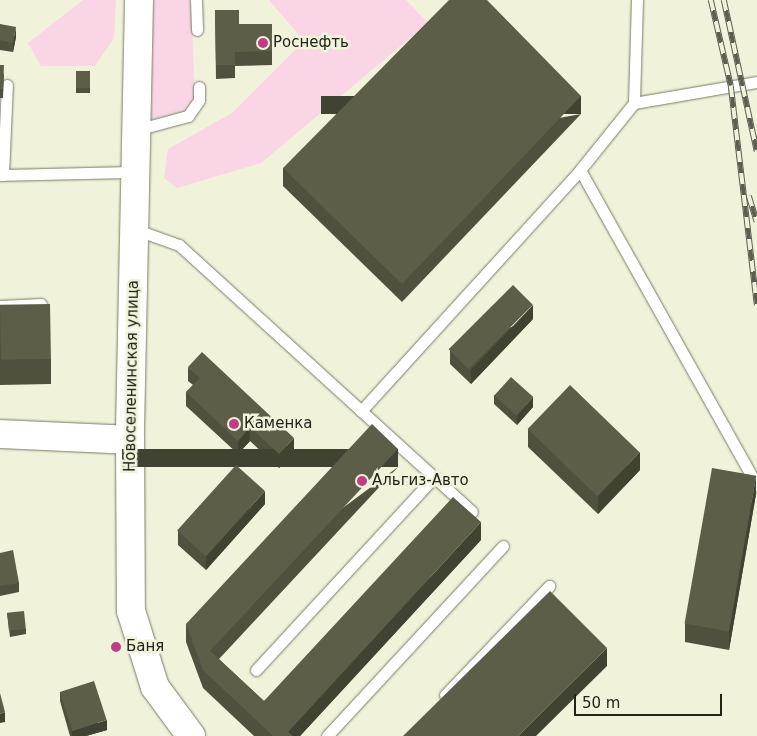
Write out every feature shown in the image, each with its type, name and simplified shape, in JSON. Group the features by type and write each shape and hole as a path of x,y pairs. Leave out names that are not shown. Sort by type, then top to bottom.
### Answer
{"main road":[{"name":"Новоселенинская улица","path":"138,0 130,440 131,611 154,687 191,736"},
{"path":"0,434 130,440"}],"lane":[{"path":"196,0 197,30"},
{"path":"361,411 580,170 634,102 637,0"},
{"path":"634,102 757,82"},
{"path":"7,85 1,175 135,172"},
{"path":"136,130 188,116 198,100 199,87"},
{"path":"580,170 757,486"},
{"path":"134,229 179,245 472,512"},
{"path":"0,306 42,304"},
{"path":"256,670 434,476"},
{"path":"327,736 502,546"},
{"path":"434,708 549,586"}],"shaded area":[{"path":"83,0 116,0 114,38 95,66 41,66 28,43"},
{"path":"145,0 191,0 195,97 184,111 143,122"},
{"path":"269,0 406,0 428,23 261,163 177,188 164,178 168,149 232,113 304,41"}],"building":[{"path":"449,0 487,0 581,96 402,284 283,168"},
{"path":"215,10 239,10 239,24 272,24 272,51 235,52 235,65 216,65"},
{"path":"0,24 16,27 13,43 0,40"},
{"path":"0,65 4,65 3,89 0,89"},
{"path":"76,71 90,71 90,88 76,88"},
{"path":"513,285 533,305 468,369 449,349"},
{"path":"50,304 51,359 1,360 0,305"},
{"name":"Каменка","path":"202,352 294,438 279,454 250,427 238,441 186,392 200,378 188,367"},
{"path":"511,377 533,397 517,416 494,396"},
{"path":"570,385 640,452 597,496 528,429"},
{"path":"372,424 398,449 210,651 264,701 453,497 481,522 288,732 293,736 273,736 203,670 186,624"},
{"path":"236,465 265,491 206,556 177,530"},
{"path":"712,468 756,476 729,631 685,624"},
{"path":"13,550 19,583 0,586 0,553"},
{"path":"550,591 607,648 518,736 403,736"},
{"path":"24,611 26,629 9,631 7,613"},
{"path":"94,681 107,720 72,731 60,692"},
{"path":"0,693 5,712 0,714"}],"railway":[{"path":"711,0 731,86 757,305"},
{"path":"724,0 757,151"},
{"path":"749,196 757,222"}],"place":[{"name":"Роснефть","path":"263,43"},
{"name":"Каменка","path":"234,424"},
{"name":"Альгиз-Авто","path":"362,481"},
{"name":"Баня","path":"116,647"}]}
